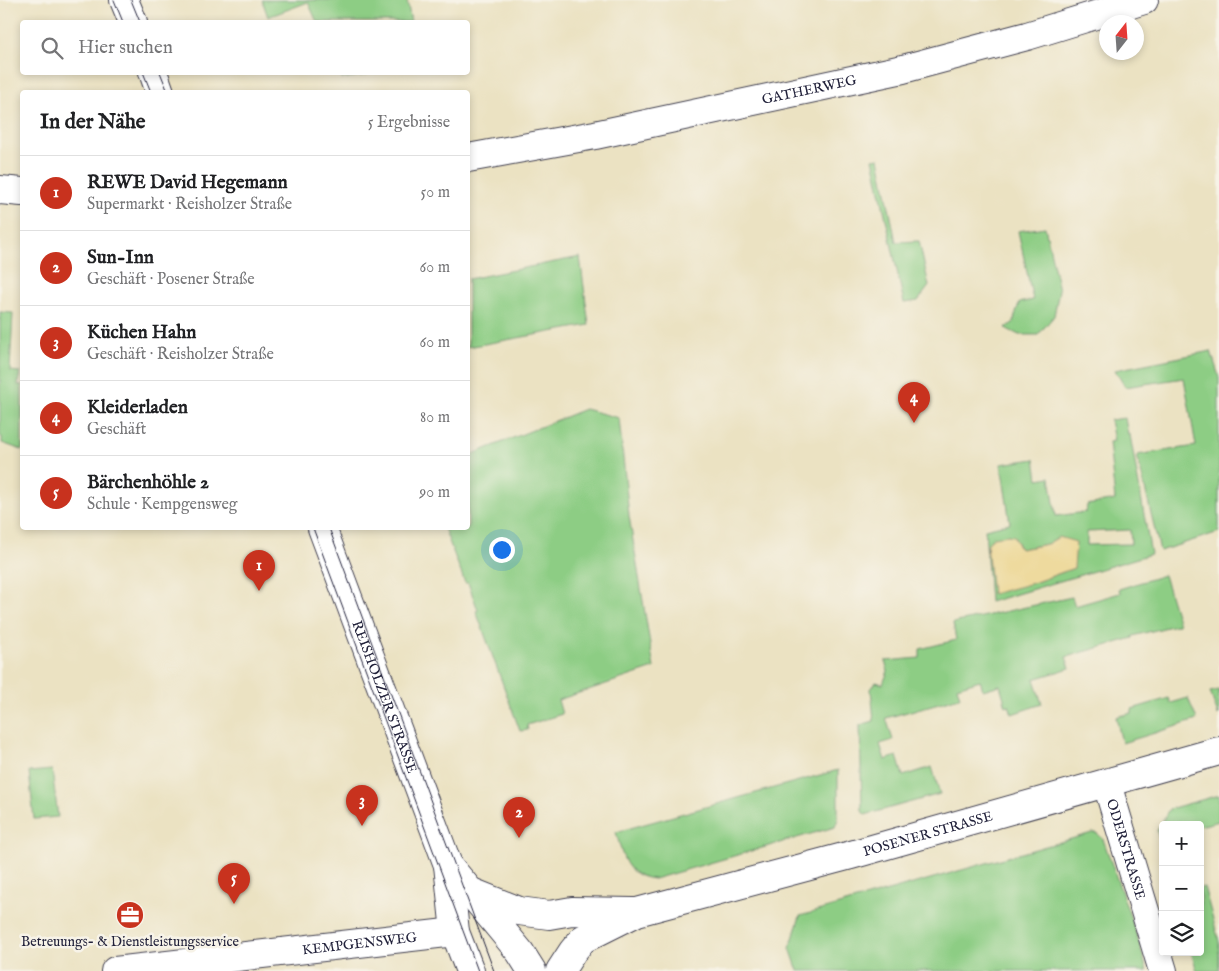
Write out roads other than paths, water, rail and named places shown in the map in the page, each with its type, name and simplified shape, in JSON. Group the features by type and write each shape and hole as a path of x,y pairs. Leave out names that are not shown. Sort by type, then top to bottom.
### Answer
{"street":[{"path":"124,0 132,20"},
{"name":"GATHERWEG","path":"470,158 595,134 903,69 1027,36 1144,0"},
{"path":"154,75 159,90"},
{"path":"0,190 20,192"},
{"name":"REISHOLZER STRASSE","path":"323,530 448,865 455,932 470,971"},
{"name":"POSENER STRASSE","path":"560,971 583,939 637,912 851,855 1219,752"},
{"name":"ODERSTRASSE","path":"1107,784 1163,971"},
{"name":"REISHOLZER STRASSE","path":"448,865 520,952 532,971"},
{"path":"455,932 469,891"},
{"name":"POSENER STRASSE","path":"469,891 519,911 534,913 549,914 572,911 637,912"},
{"name":"KEMPGENSWEG","path":"115,971 455,932"}],"tram line":[{"path":"114,0 122,20"},
{"path":"131,0 139,20"},
{"path":"144,75 150,90"},
{"path":"161,75 167,90"},
{"path":"314,530 478,971"},
{"path":"330,530 494,971"}],"place":[{"name":"Kleiderladen","path":"914,423"},
{"name":"REWE David Hegemann","path":"259,591"},
{"name":"Küchen Hahn","path":"362,826"},
{"name":"Sun-Inn","path":"519,838"},
{"name":"Bärchenhöhle 2","path":"234,904"},
{"name":"Betreuungs- & Dienstleistungsservice","path":"130,915"}]}
